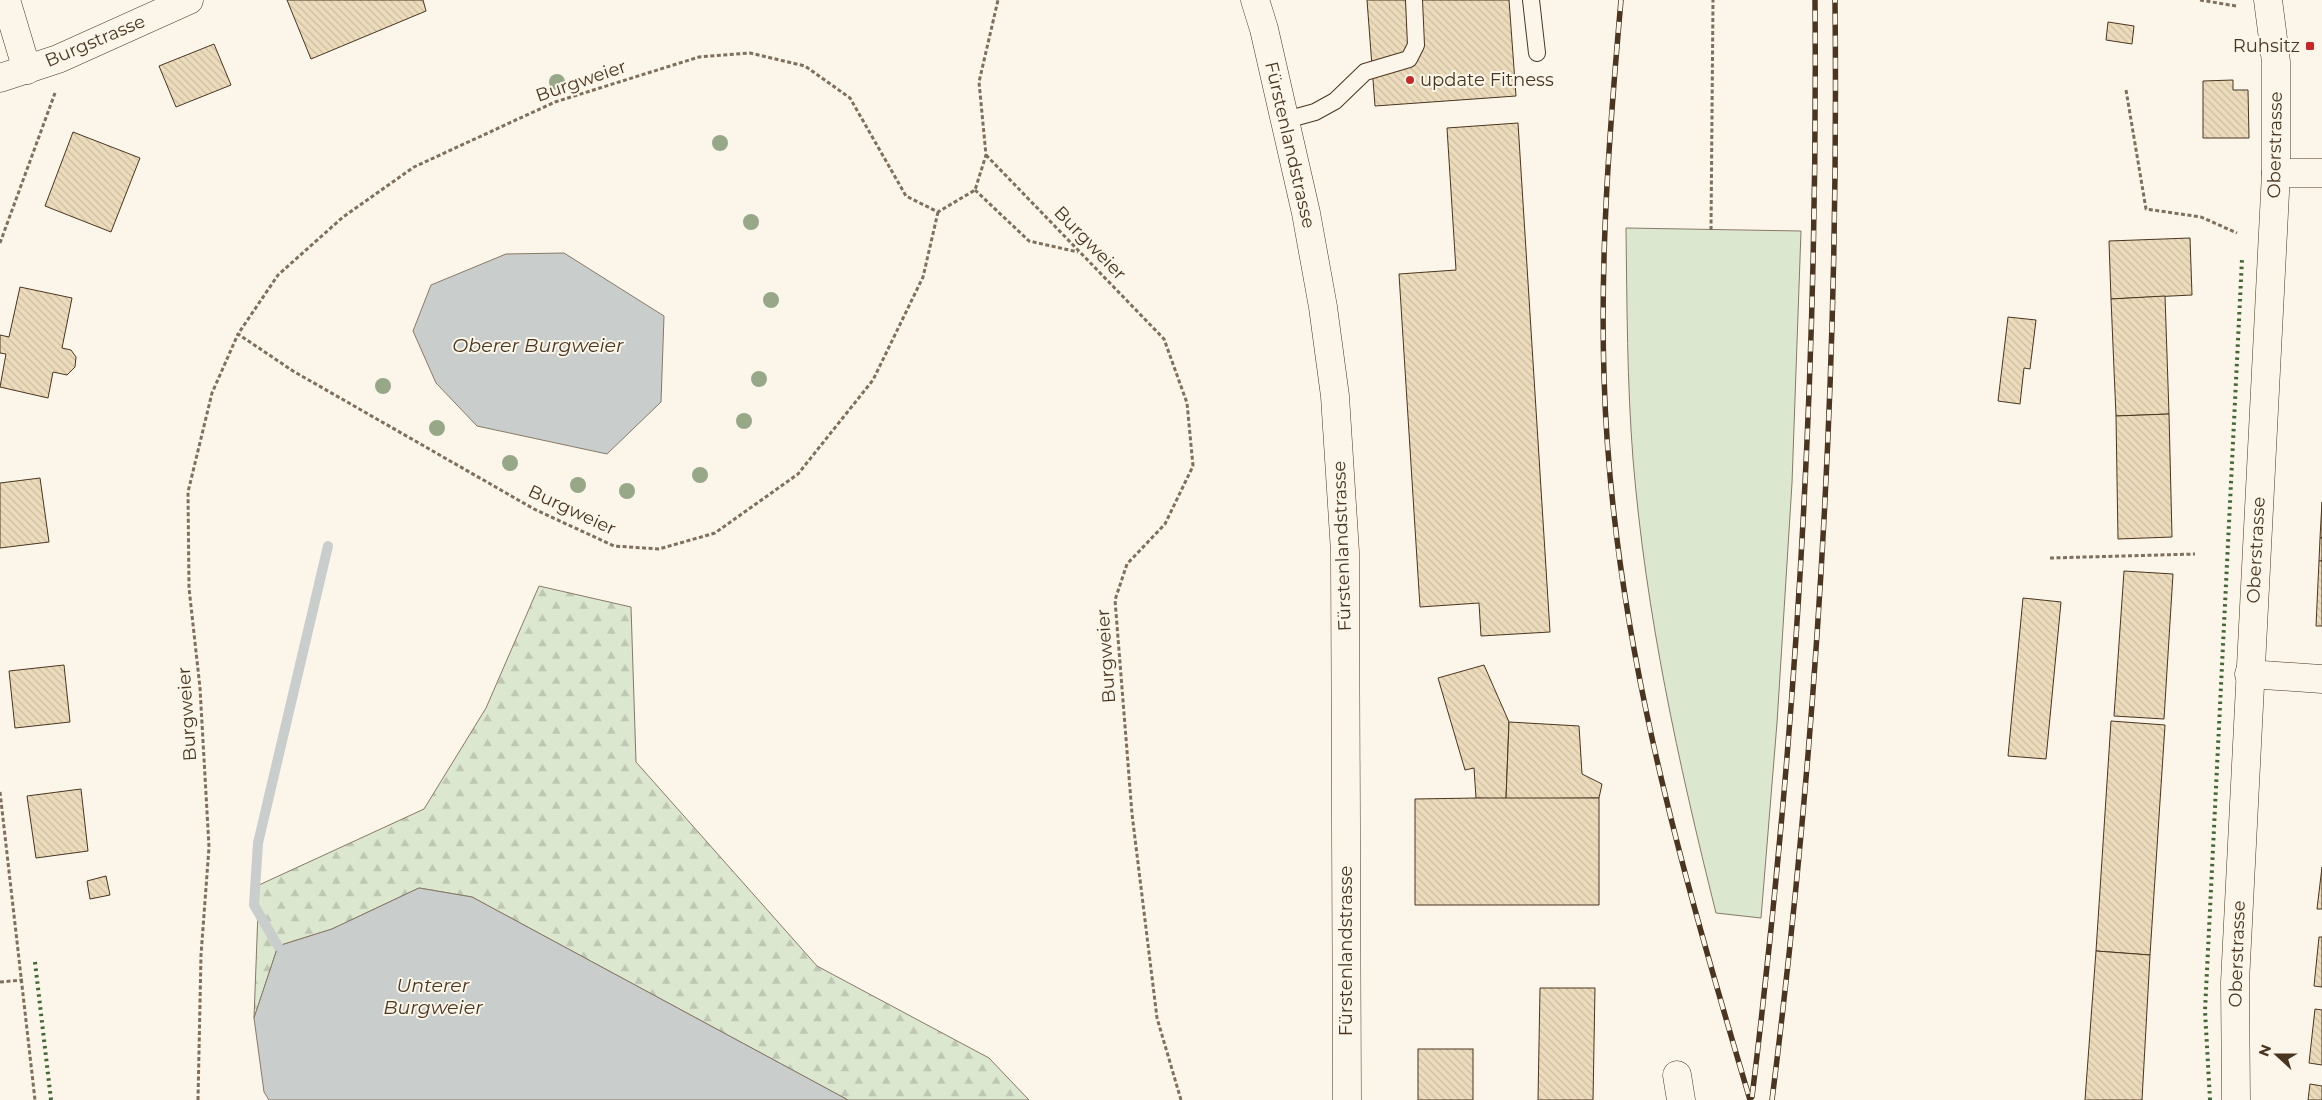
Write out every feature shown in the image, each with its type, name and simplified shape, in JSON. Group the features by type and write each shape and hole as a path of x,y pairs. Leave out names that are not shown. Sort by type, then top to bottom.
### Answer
{"street":[{"path":"6,0 27,70"},
{"name":"Burgstrasse","path":"0,78 58,59 189,0"},
{"name":"Fürstenlandstrasse","path":"1255,0 1286,120 1306,213 1323,307 1335,396 1345,562 1347,1100"},
{"name":"Oberstrasse","path":"2236,1100 2235,982 2249,674 2276,173 2276,62 2268,0"},
{"path":"2276,173 2322,173"},
{"path":"2249,674 2322,679"}],"lane":[{"path":"1286,120 1314,112 1336,101 1365,72 1409,59 1416,45 1414,0"},
{"path":"1532,0 1536,52"}],"path":[{"path":"938,212 975,190 986,155 980,82 998,0"},
{"path":"1711,230 1713,0"},
{"path":"2200,0 2237,6"},
{"name":"Burgweier","path":"198,1100 201,974 209,847 200,688 189,588 188,492 212,393 238,334 278,275 343,217 414,167 555,102 699,57 750,53 805,66 850,98 906,196 938,212 923,277 873,380 798,474 714,533 659,549 614,546 534,509 293,371 238,334"},
{"path":"0,243 59,83"},
{"path":"2126,90 2146,209 2201,216 2237,233"},
{"name":"Burgweier","path":"986,155 1164,339 1187,403 1193,466 1165,524 1128,564 1115,600 1132,814 1157,1018 1181,1100"},
{"path":"975,190 1029,241 1080,252"},
{"path":"2050,558 2195,554"},
{"path":"0,792 23,980 35,1100"},
{"path":"0,982 23,980"}],"green space":[{"path":"1626,228 1801,231 1792,483 1777,723 1761,918 1716,913 1676,744 1665,688 1646,574 1633,459 1628,372"},
{"path":"539,586 631,607 636,762 817,966 989,1058 1029,1100 848,1100 472,897 419,888 332,929 278,946 254,1018 259,885 424,809 486,708"}],"water":[{"name":"Oberer Burgweier","path":"564,253 664,316 661,402 607,454 477,426 436,383 413,331 431,285 506,254"},
{"name":"Unterer Burgweier","path":"419,888 472,897 848,1100 269,1100 264,1092 254,1018 278,946 332,929"}],"building":[{"path":"287,0 423,0 426,11 311,59"},
{"path":"1367,0 1509,0 1516,96 1375,106"},
{"path":"2108,22 2134,26 2132,44 2106,40"},
{"path":"214,44 231,85 176,107 159,66"},
{"path":"2233,80 2233,90 2248,90 2249,138 2203,138 2203,81"},
{"path":"1518,123 1550,632 1481,636 1479,603 1420,607 1399,274 1456,270 1447,128"},
{"path":"73,132 140,158 111,232 45,206"},
{"path":"2190,238 2192,295 2111,299 2109,241"},
{"path":"20,287 72,298 62,348 71,350 76,357 75,367 67,375 53,372 48,398 0,387 6,354 0,353 0,335 9,337"},
{"path":"2165,296 2169,414 2116,416 2111,299"},
{"path":"2008,317 2036,320 2030,369 2024,368 2020,404 1998,401"},
{"path":"2169,414 2172,537 2118,539 2116,416"},
{"path":"40,478 49,542 0,548 0,483"},
{"path":"2322,502 2322,538 2320,538"},
{"path":"2320,538 2322,538 2322,561 2319,561"},
{"path":"2319,561 2322,561 2322,626 2316,626"},
{"path":"2124,571 2173,574 2164,719 2114,716"},
{"path":"2023,598 2061,602 2046,759 2008,756"},
{"path":"64,665 70,722 15,728 9,671"},
{"path":"1484,665 1509,722 1506,799 1476,798 1474,768 1465,770 1438,678"},
{"path":"2111,721 2165,725 2150,955 2096,951"},
{"path":"1509,722 1579,726 1582,774 1602,784 1599,798 1506,799"},
{"path":"81,789 88,851 36,858 27,796"},
{"path":"1599,798 1599,905 1415,905 1415,799"},
{"path":"2322,867 2322,909 2317,909"},
{"path":"106,876 110,895 90,899 87,881"},
{"path":"2319,937 2322,937 2322,987 2314,986"},
{"path":"2096,951 2150,955 2142,1100 2085,1100"},
{"path":"1540,988 1595,988 1593,1100 1538,1100"},
{"path":"2315,1009 2322,1010 2322,1065 2309,1063"},
{"path":"1418,1049 1473,1049 1473,1100 1418,1100"},
{"path":"2310,1084 2322,1086 2322,1100 2308,1100"}],"waterway":[{"path":"278,946 254,905 258,843 328,546"}],"railway":[{"path":"1621,0 1613,94 1603,282 1604,376 1609,469 1620,561 1635,652 1653,742 1674,832 1698,921 1750,1100"},
{"path":"1752,1097 1781,824 1802,550 1813,275 1815,0"},
{"path":"1772,1100 1802,826 1822,551 1833,275 1835,0"}],"hedge":[{"path":"2210,1100 2205,1011 2242,259"},
{"path":"35,962 51,1100"}],"place":[{"name":"Ruhsitz","path":"2310,46"},
{"name":"update Fitness","path":"1410,80"}]}
